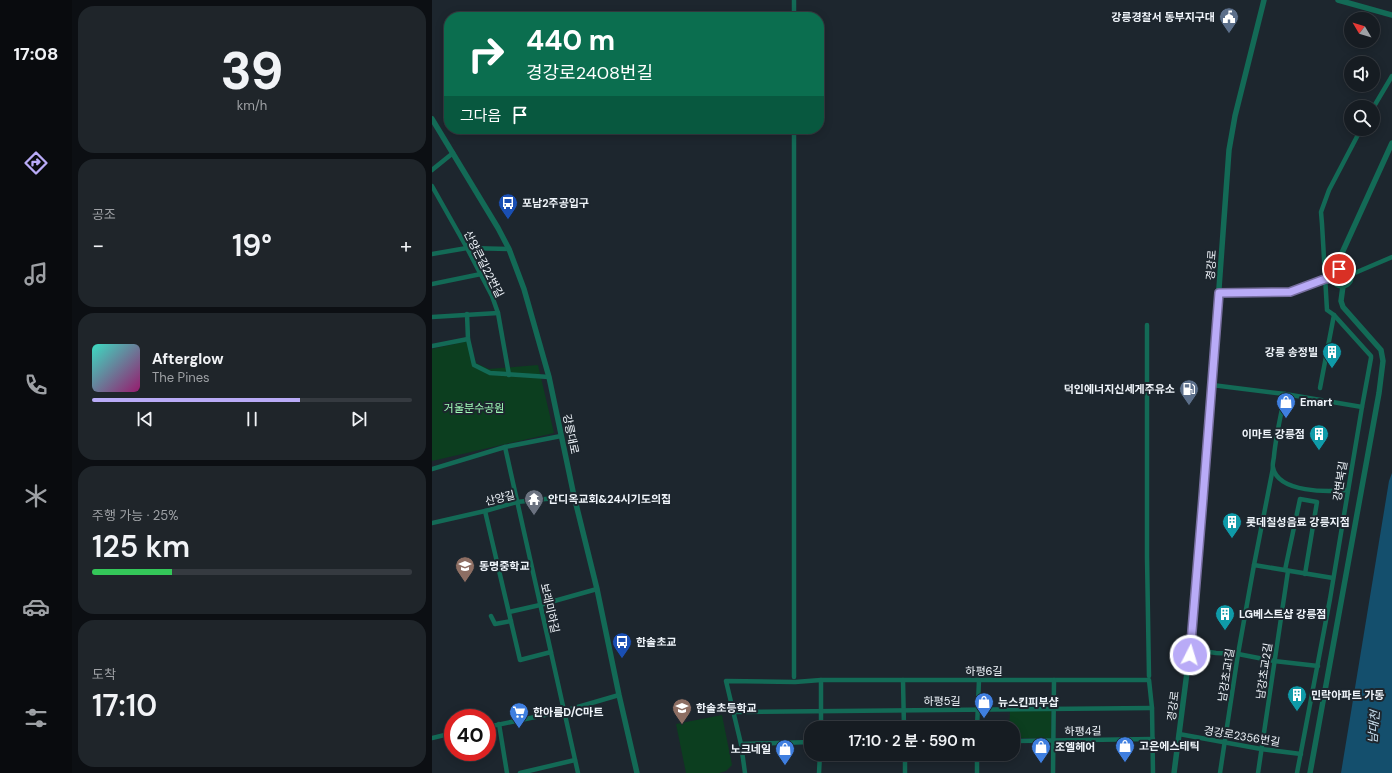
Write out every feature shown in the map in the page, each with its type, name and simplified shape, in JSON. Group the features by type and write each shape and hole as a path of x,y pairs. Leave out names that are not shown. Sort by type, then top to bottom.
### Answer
{"street":[{"path":"794,0 794,12"},
{"name":"경강로","path":"1174,773 1190,649 1212,385 1229,150 1235,116 1264,0"},
{"path":"1338,0 1392,15"},
{"path":"1378,100 1392,76"},
{"name":"강릉대로","path":"432,119 510,249 526,296 549,377 574,496 597,589 619,695 638,773"},
{"path":"794,134 794,676"},
{"name":"강변북길","path":"1297,773 1318,666 1371,356 1328,310 1325,279 1321,212 1329,190 1357,136"},
{"path":"1342,268 1342,253 1392,143"},
{"path":"432,170 453,153"},
{"name":"산양큰길22번길","path":"432,186 492,296 498,312 509,375"},
{"path":"432,254 467,248 510,249"},
{"path":"1350,275 1392,257"},
{"path":"1342,268 1347,270 1350,275 1350,281 1343,286 1337,285 1333,278 1336,270 1342,268"},
{"path":"432,284 481,274"},
{"path":"1219,293 1290,292 1325,279 1333,278"},
{"path":"1310,773 1384,361 1381,350 1343,307 1341,300 1343,286"},
{"path":"432,317 498,312"},
{"path":"467,314 468,340 474,365 490,373 549,377"},
{"path":"1320,388 1334,315"},
{"path":"1147,325 1149,676"},
{"path":"432,346 468,340"},
{"path":"1212,385 1285,394 1362,407"},
{"name":"남강초교1길","path":"1220,773 1238,654 1273,468 1275,442 1285,394"},
{"path":"432,469 505,447 561,436"},
{"name":"보래미하길","path":"505,447 578,773"},
{"path":"1273,468 1279,478 1296,488 1328,492 1348,490"},
{"name":"산양길","path":"432,523 517,502 574,496"},
{"name":"남강초교2길","path":"1258,773 1286,571 1300,499 1317,502 1305,574"},
{"path":"485,511 520,660 551,652"},
{"path":"1254,565 1333,578"},
{"path":"509,612 597,589"},
{"path":"490,616 495,624 511,621"},
{"path":"1190,649 1216,653 1238,654 1274,661 1318,666"},
{"path":"821,680 821,721"},
{"path":"903,680 904,721"},
{"path":"977,721 979,680"},
{"path":"1053,773 1054,680"},
{"name":"하평6길","path":"732,712 726,681 1149,680 1152,708 1153,773"},
{"path":"496,725 564,712 619,695"},
{"name":"하평5길","path":"732,712 1152,708"},
{"path":"732,712 741,744 744,773"},
{"path":"499,724 507,773"},
{"name":"경강로2356번길","path":"1179,734 1261,749 1301,754"},
{"path":"432,738 444,735"},
{"name":"하평4길","path":"1020,741 1152,739"},
{"path":"741,744 804,742"},
{"path":"520,773 575,760"},
{"path":"819,773 820,761"},
{"path":"905,761 905,773"},
{"path":"977,761 977,773"}],"green space":[{"name":"거울분수공원","path":"468,341 476,363 489,369 538,365 554,433 432,461 432,349"},
{"path":"1010,711 1051,711 1051,738 1020,738 1020,721 1009,721"},
{"path":"722,715 732,765 726,771 719,773 686,773 676,724"}],"water":[{"name":"남대천","path":"1392,473 1392,773 1341,773 1389,481"}],"place":[{"name":"강릉경찰서 동부지구대","path":"1229,34"},
{"name":"포남2주공입구","path":"508,220"},
{"name":"강릉 송정빌","path":"1332,369"},
{"name":"덕인에너지신세게주유소","path":"1189,406"},
{"name":"Emart","path":"1286,419"},
{"name":"이마트 강릉점","path":"1319,451"},
{"name":"안디옥교회&24시기도의집","path":"534,516"},
{"name":"롯데칠성음료 강릉지점","path":"1232,539"},
{"name":"동명중학교","path":"465,583"},
{"name":"LG베스트샵 강릉점","path":"1225,631"},
{"name":"한솔초교","path":"622,659"},
{"name":"민락아파트 가동","path":"1297,712"},
{"name":"뉴스킨피부샵","path":"984,719"},
{"name":"한솔초등학교","path":"682,725"},
{"name":"한아름D/C마트","path":"519,729"},
{"name":"고은에스테틱","path":"1125,763"},
{"name":"조엘헤어","path":"1041,764"},
{"name":"노크네일","path":"785,766"}],"route":[{"path":"1190,655 1219,293 1290,292 1325,279 1333,278 1334,272 1339,269"}]}
